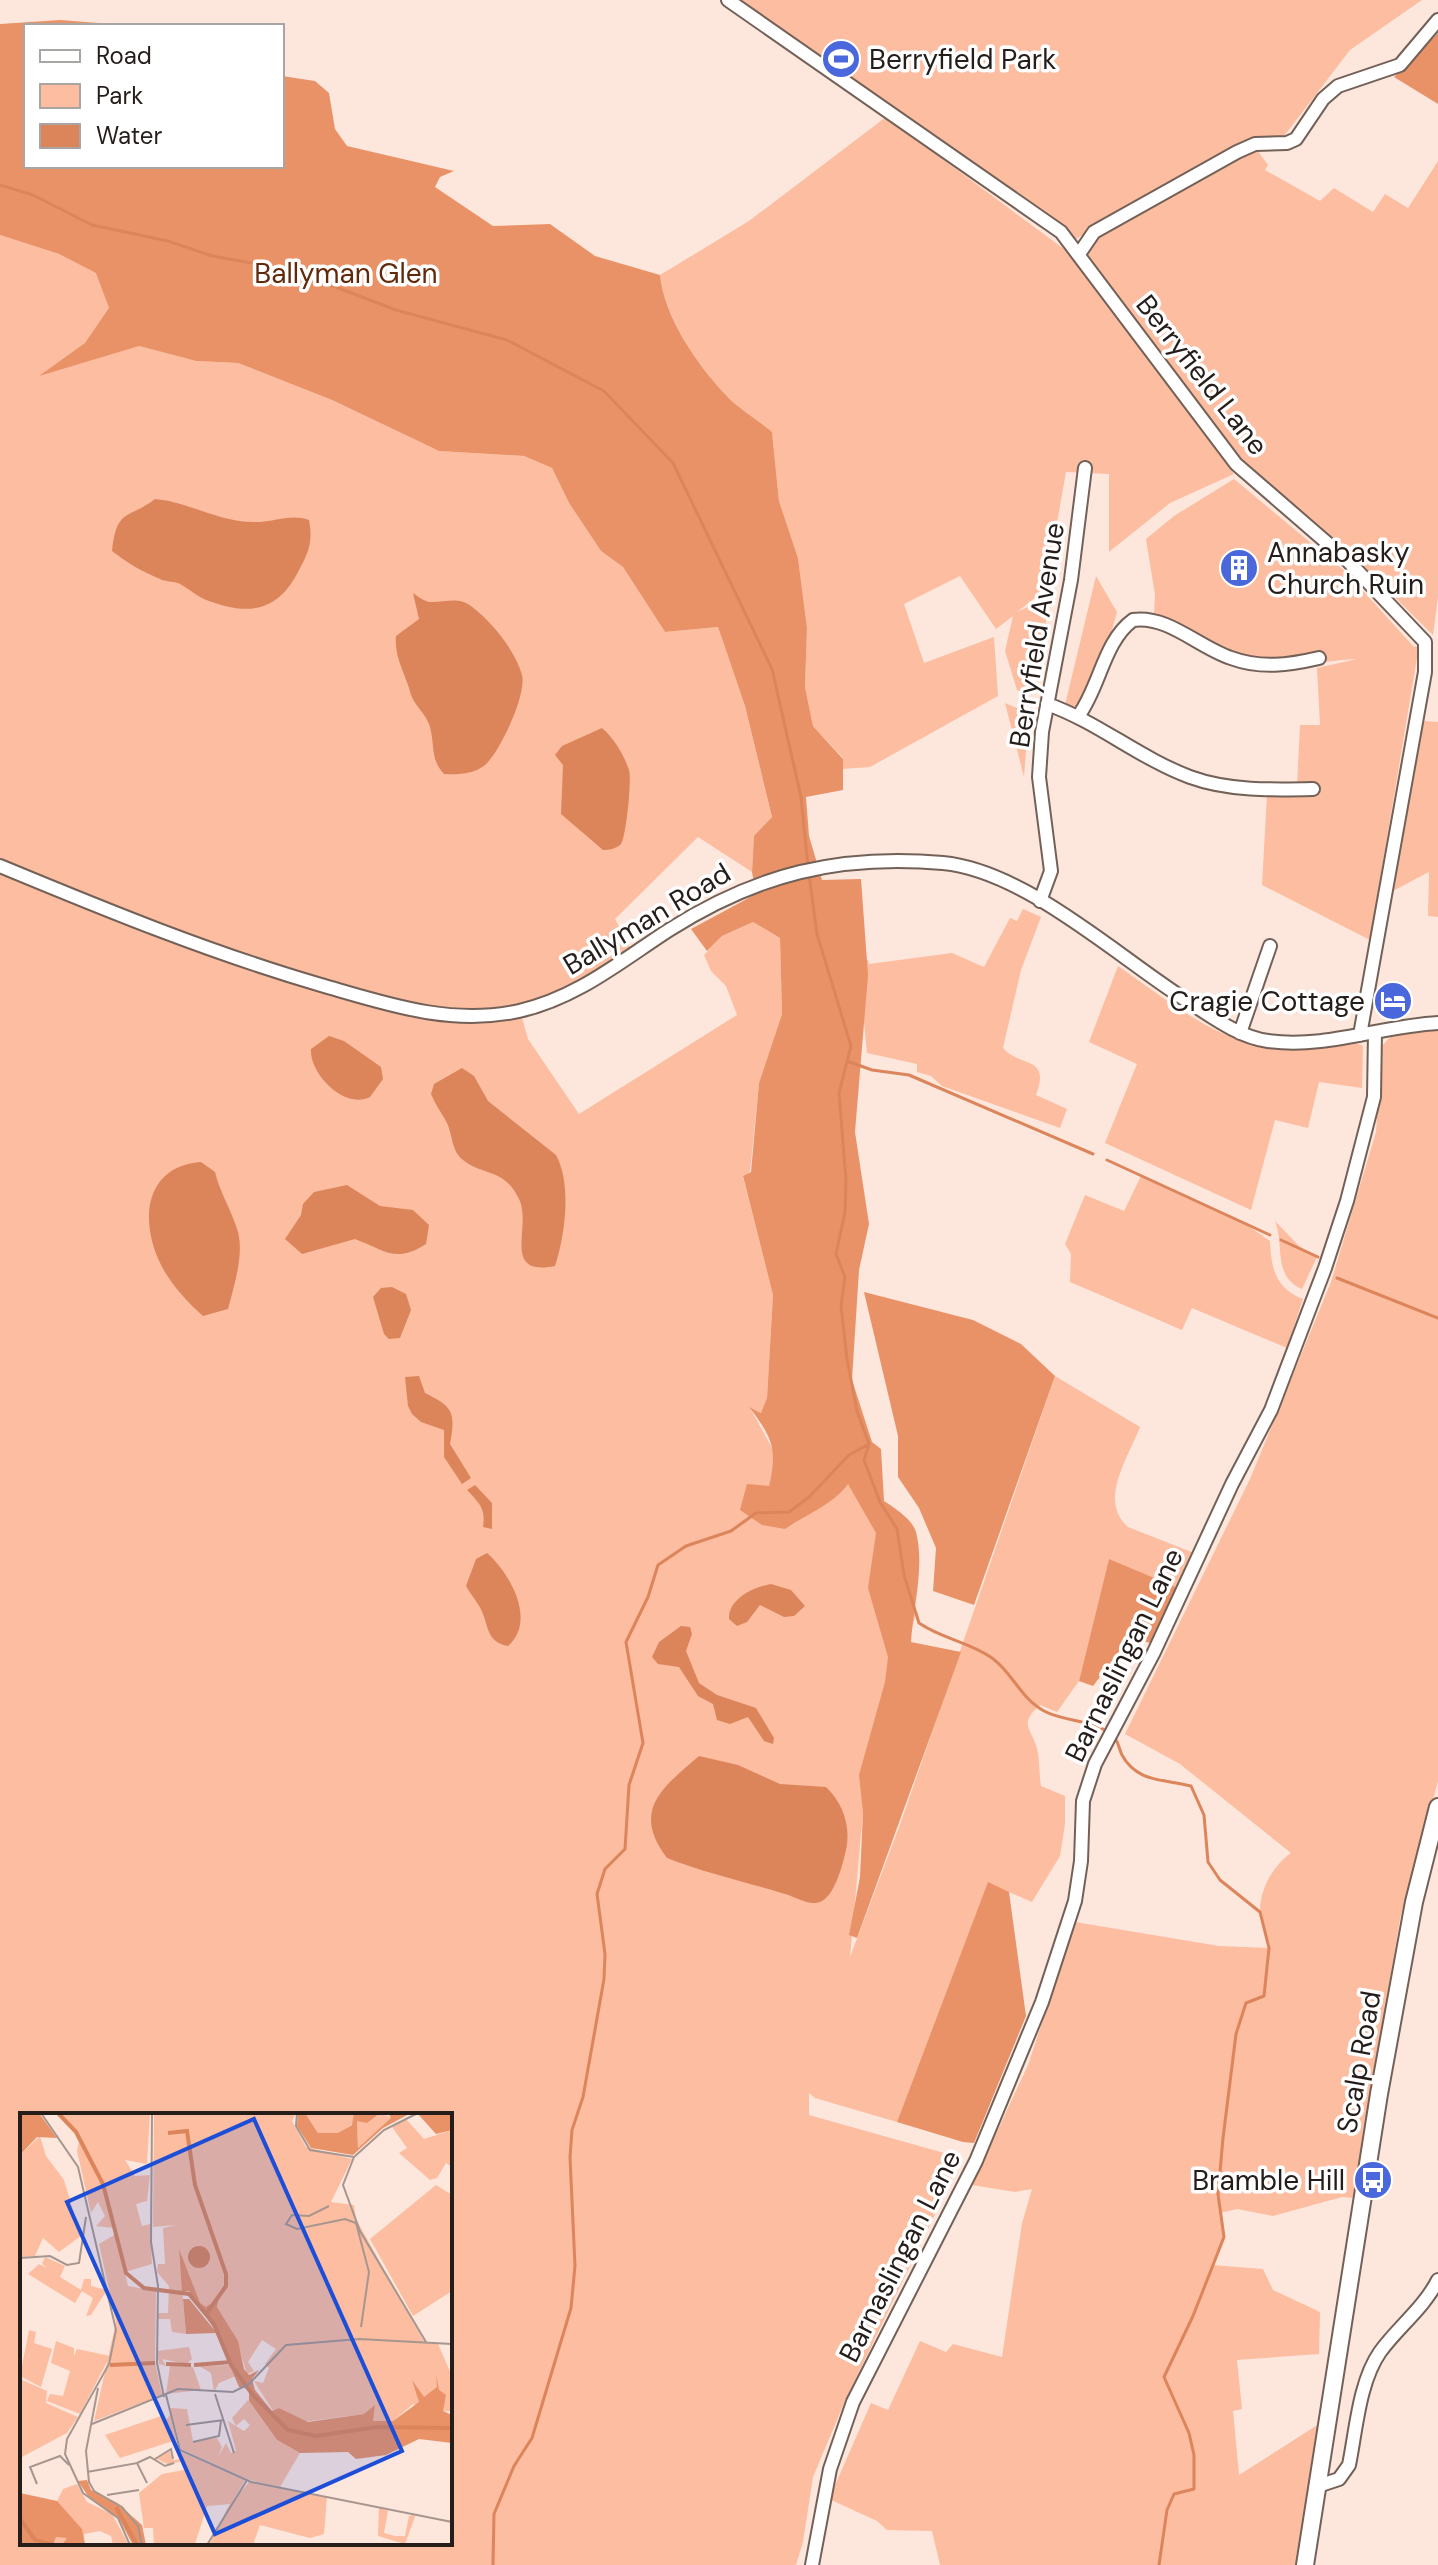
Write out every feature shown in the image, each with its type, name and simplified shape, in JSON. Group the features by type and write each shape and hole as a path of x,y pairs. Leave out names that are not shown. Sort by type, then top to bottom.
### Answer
{"main road":[{"name":"Scalp Road","path":"1305,2565 1390,2033 1414,1902 1438,1807"}],"street":[{"name":"Berryfield Lane","path":"728,0 1050,224 1079,254 1236,464 1348,561 1425,642 1425,672 1360,1035"},
{"path":"1079,254 1094,232 1237,152 1255,144 1287,143 1296,139 1323,99 1338,86 1400,65 1438,20"},
{"name":"Berryfield Avenue","path":"1040,901 1051,871 1051,848 1039,777 1047,704 1069,594 1085,468"},
{"path":"1079,715 1090,699 1115,638 1133,620 1156,620 1211,650 1254,665 1286,665 1319,658"},
{"path":"1047,704 1079,715 1191,778 1251,789 1313,789"},
{"name":"Ballyman Road","path":"0,866 229,959 383,1003 455,1017 521,1010 560,998 752,884 827,865 946,864 997,879 1040,901 1147,975 1240,1033 1267,1041 1295,1042 1438,1023"},
{"path":"1240,1033 1270,946"},
{"name":"Barnaslingan Lane","path":"812,2565 830,2469 853,2402 976,2161 1042,2002 1075,1901 1081,1861 1083,1801 1095,1764 1197,1565 1232,1484 1271,1410 1325,1268 1347,1201 1374,1097 1375,1032"},
{"path":"1318,2486 1339,2479 1349,2465 1371,2369 1378,2354 1430,2295 1438,2280"}],"green space":[{"path":"735,0 1422,0 1350,50 1281,140 1252,139 1076,239"},
{"name":"Ballyman Glen","path":"60,20 111,24 24,24 24,168 284,168 284,76 315,81 329,93 335,129 347,146 454,171 440,177 435,187 493,226 550,224 595,256 660,275 668,307 683,338 703,368 729,398 772,432 779,501 798,558 807,628 805,687 813,726 843,759 843,790 806,797 809,836 822,880 861,879 868,975 855,1132 869,1224 859,1270 852,1380 872,1442 881,1449 884,1501 907,1519 916,1532 919,1573 911,1642 961,1652 857,1938 849,1935 860,1877 863,1812 859,1775 885,1682 888,1657 868,1588 876,1533 848,1484 827,1503 785,1529 762,1525 740,1510 747,1484 769,1486 773,1462 768,1435 749,1407 761,1413 767,1398 773,1295 743,1176 751,1172 759,1083 782,1014 780,938 753,922 722,936 707,951 691,929 756,894 752,872 754,836 772,817 745,706 718,627 665,632 623,567 601,551 569,503 552,468 524,456 439,451 332,400 238,363 196,361 139,346 39,376 85,343 109,308 96,273 59,254 0,235 0,24"},
{"path":"1438,33 1438,104 1394,77"},
{"path":"886,117 1068,252 1234,474 1170,503 1109,552 1109,474 1066,472 1045,590 1017,612 1051,596 1032,695 1017,690 1005,651 1013,616 996,629 960,576 904,604 924,663 994,637 998,696 870,767 842,769 843,758 813,726 805,687 807,628 798,558 779,501 772,432 729,398 703,368 675,322 660,275 749,221"},
{"path":"1255,147 1268,165 1265,170 1320,201 1334,188 1373,212 1385,194 1408,208 1438,161 1438,597 1433,635 1350,553 1238,456 1089,262 1088,251 1095,238"},
{"path":"0,235 59,254 97,273 109,308 139,346 196,361 238,363 332,400 439,451 524,456 552,468 569,503 601,551 623,567 665,632 718,627 745,706 772,817 754,837 752,872 698,837 615,919 632,951 521,1014 528,1039 579,1114 737,1015 726,986 711,971 704,955 722,936 753,922 780,938 782,1014 759,1083 750,1172 743,1177 773,1295 767,1398 762,1413 750,1408 776,1455 769,1487 740,1510 847,1471 904,1575 916,1613 863,1812 850,1957 901,1822 1055,1376 1140,1427 1118,1479 1115,1492 1119,1517 1128,1527 1194,1553 1178,1588 1109,1560 1079,1681 1057,1712 1040,1705 1028,1721 1037,1750 1041,1786 1065,1796 1060,1856 1032,1902 988,1883 897,2122 815,2098 809,2093 809,2115 962,2158 845,2401 813,2477 803,2542 796,2565 0,2565"},
{"path":"1234,479 1347,573 1414,647 1419,646 1370,940 1262,885 1267,794 1297,786 1300,725 1320,725 1317,668 1357,659 1294,664 1257,661 1203,643 1154,615 1155,595 1146,539 1174,516"},
{"path":"1096,576 1117,612 1109,641 1079,707 1065,705"},
{"path":"1005,703 1029,713 1024,777"},
{"path":"1423,721 1438,722 1438,917 1428,916 1429,872 1389,893"},
{"path":"1023,909 1041,917 1021,970 1003,1048 1037,1068 1040,1082 1036,1095 1067,1109 1060,1128 942,1086 931,1076 917,1072 917,1064 867,1053 860,981 852,961 868,960 869,964 952,953 984,967 1010,918 1017,921"},
{"path":"1118,966 1187,1014 1244,1042 1275,1048 1344,1042 1363,1046 1362,1088 1319,1082 1308,1128 1275,1120 1251,1210 1105,1143 1137,1064 1089,1042"},
{"path":"1438,1030 1438,1781 1400,1919 1354,2198 1342,2197 1273,2216 1237,2209 1220,2213 1224,2237 1212,2265 1263,2269 1273,2290 1320,2312 1319,2354 1237,2360 1242,2409 1233,2411 1239,2475 1319,2424 1297,2565 940,2565 932,2531 887,2530 877,2521 829,2499 871,2403 888,2410 920,2341 946,2352 953,2344 1002,2357 1022,2223 1032,2189 1015,2192 972,2185 1028,2065 1075,1922 1219,1946 1269,1948 1261,1918 1261,1901 1270,1877 1291,1853 1180,1764 1125,1734 1250,1479 1331,1282 1376,1132 1382,1046 1391,1036"},
{"path":"1141,1176 1247,1225 1270,1241 1276,1276 1286,1289 1303,1299 1287,1348 1192,1308 1182,1330 1070,1282 1071,1254 1065,1244 1085,1195 1124,1211"},
{"path":"1275,1221 1299,1246 1317,1257 1302,1289 1293,1283 1283,1268"},
{"path":"864,1292 973,1320 1021,1344 1055,1376 974,1605 933,1591 936,1548 919,1508 898,1477 898,1436"},
{"path":"1109,1559 1178,1588 1150,1643 1130,1637 1093,1686 1079,1681"},
{"path":"988,1882 1009,1892 1026,2016 974,2143 897,2122"}],"water":[{"path":"155,499 240,521 309,520 311,535 307,553 289,586 269,604 246,609 219,604 178,583 147,573 112,551 117,527 125,516"},
{"path":"413,593 429,602 456,601 471,606 502,637 522,675 520,695 505,736 485,765 471,772 444,774 440,768 428,723 413,699 399,659 396,636 419,619"},
{"path":"602,728 621,753 630,775 623,839 617,847 603,850 561,814 563,765 555,755 562,746"},
{"path":"329,1036 344,1041 381,1067 383,1079 370,1097 360,1100 339,1094 322,1078 311,1049"},
{"path":"462,1068 474,1076 488,1101 556,1155 564,1180 565,1210 555,1266 528,1264 523,1256 522,1208 518,1197 506,1181 470,1165 456,1152 448,1126 431,1094 434,1084"},
{"path":"201,1162 215,1172 240,1241 238,1270 228,1309 203,1316 165,1273 149,1224 149,1209 159,1182 183,1165"},
{"path":"347,1185 380,1206 413,1210 429,1225 426,1244 398,1254 382,1251 355,1239 302,1254 285,1239 301,1215 303,1204 314,1192"},
{"path":"392,1287 406,1294 411,1310 400,1338 389,1339 384,1334 373,1297 381,1288"},
{"path":"419,1376 425,1393 442,1402 452,1417 450,1444 471,1478 462,1484 444,1457 444,1430 421,1422 408,1406 405,1377"},
{"path":"475,1485 492,1503 492,1529 483,1527 482,1510 467,1490"},
{"path":"487,1553 504,1572 520,1611 516,1636 508,1646 493,1638 482,1611 466,1586 476,1559"},
{"path":"771,1584 791,1590 805,1606 794,1616 784,1617 760,1605 747,1622 737,1626 729,1619 737,1600 750,1591"},
{"path":"681,1626 690,1627 692,1634 686,1651 699,1683 717,1695 756,1708 774,1738 773,1744 764,1741 748,1717 730,1724 717,1720 713,1704 698,1696 679,1667 658,1664 652,1657 659,1642"},
{"path":"699,1756 738,1765 780,1784 826,1787 842,1809 848,1835 837,1881 825,1899 816,1903 807,1902 667,1858 652,1826 652,1813 663,1790"}],"waterway":[{"path":"0,185 33,195 92,225 168,241 212,256 291,270 396,310 507,340 604,391 673,463 772,669 801,797 808,867"},
{"path":"809,875 817,934 851,1046 839,1093 846,1181 845,1212 836,1254 845,1277 841,1306 847,1359 857,1411 869,1444 864,1460 880,1502 897,1529 904,1575 919,1623 992,1658 1044,1711 1094,1725 1109,1733"},
{"path":"847,1061 872,1070 909,1075 1093,1154"},
{"path":"1107,1160 1270,1235"},
{"path":"1281,1240 1318,1257"},
{"path":"1337,1278 1438,1318"},
{"path":"493,2565 494,2514 514,2466 532,2438 571,2308 575,2266 570,2157 572,2130 583,2097 604,1979 605,1954 597,1894 605,1869 625,1849 629,1785 643,1743 626,1642 648,1597 658,1565 686,1546 731,1531 756,1513 789,1512 809,1497 849,1455 869,1444"},
{"path":"1115,1738 1122,1755 1135,1771 1191,1786 1204,1815 1208,1862 1220,1880 1260,1912 1269,1948 1264,1996 1246,2003 1236,2034 1218,2194 1224,2237 1193,2316 1164,2377 1189,2433 1194,2455 1194,2489 1174,2494 1167,2510 1159,2565"}],"place":[{"name":"Berryfield Park","path":"841,59"},
{"name":"Annabasky Church Ruin","path":"1239,568"},
{"name":"Cragie Cottage","path":"1393,1001"},
{"name":"Bramble Hill","path":"1373,2180"}]}
